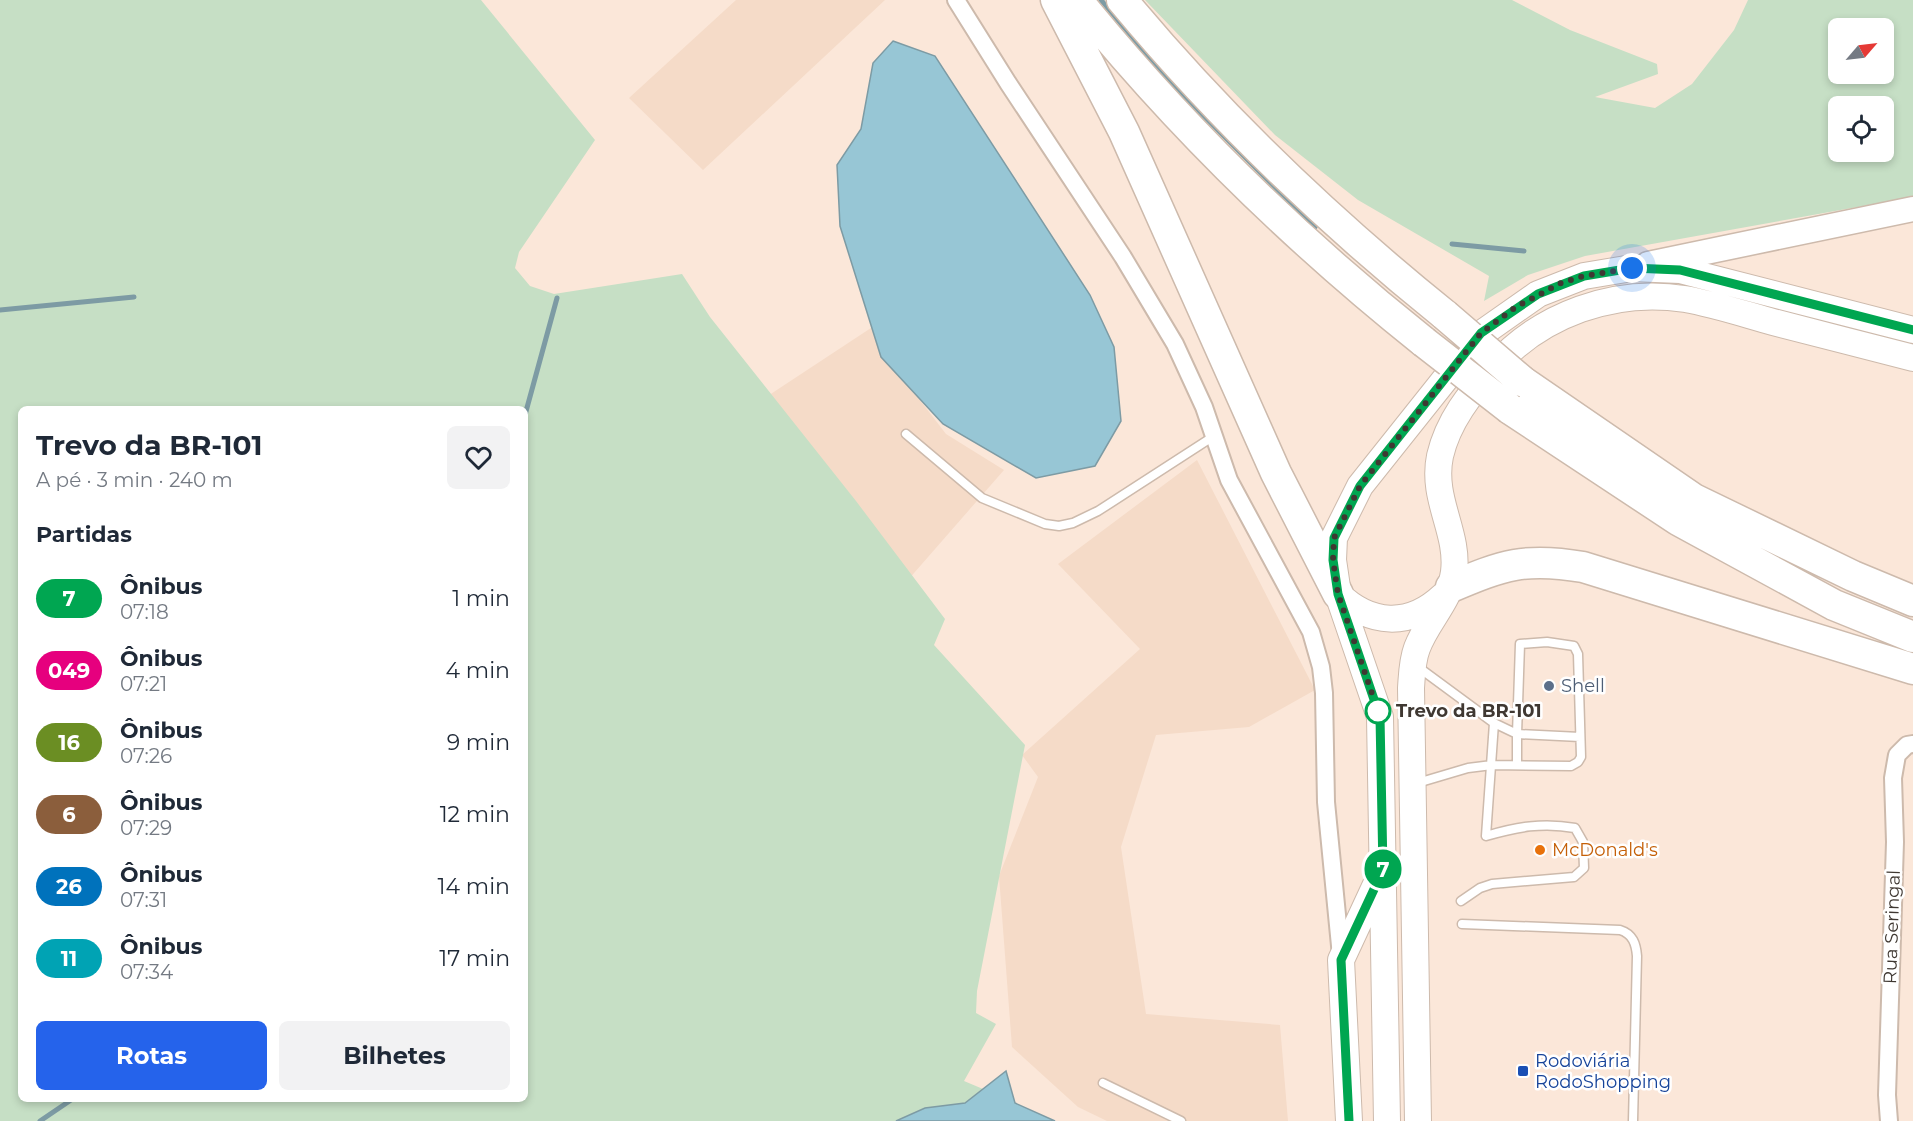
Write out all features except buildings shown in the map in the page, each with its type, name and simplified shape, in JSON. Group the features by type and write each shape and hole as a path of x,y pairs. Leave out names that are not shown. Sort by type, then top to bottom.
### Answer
{"highway":[{"path":"1056,0 1124,132 1276,473 1338,594"},
{"path":"1077,0 1137,72 1226,167 1322,257 1424,342 1510,409 1678,520 1834,605 1913,637"},
{"path":"1122,0 1205,95 1289,180 1353,238 1522,381 1694,499 1853,576 1913,601"},
{"path":"1452,587 1489,570 1506,566 1543,562 1573,565 1913,669"},
{"path":"1853,576 1913,586"}],"main road":[{"path":"1387,1121 1380,717 1338,594 1333,560 1334,538 1360,486 1481,333 1516,307 1561,283 1584,276 1913,209"},
{"path":"1632,268 1680,270 1704,274 1913,330"},
{"path":"1418,1121 1417,931 1411,785 1413,663 1418,647 1452,587 1453,552 1437,473 1445,437 1463,404 1502,358 1537,330 1578,309 1643,296 1687,299 1913,358"},
{"path":"1338,594 1350,605 1372,616 1395,620 1415,616 1434,604 1452,587"},
{"path":"1349,1121 1341,960 1383,870"}],"street":[{"path":"956,0 1008,84 1123,257 1175,344 1194,382 1229,480 1297,604 1317,651 1324,693 1326,802 1341,960"},
{"name":"Rua Seringal","path":"1889,1121 1887,1095 1895,842 1893,778 1897,755 1907,745 1913,744"}],"lane":[{"path":"906,434 982,498 1045,524 1059,526 1073,523 1098,511 1214,436"},
{"path":"1411,785 1468,768 1492,765 1571,766 1578,762 1581,757 1578,654 1577,648 1571,645 1547,642 1520,644 1517,765"},
{"path":"1413,663 1494,723 1517,734 1580,737"},
{"path":"1461,901 1480,888 1492,884 1568,878 1578,875 1584,868 1583,842 1575,828 1512,827 1486,836 1494,723"},
{"path":"1462,924 1620,930 1630,936 1635,943 1637,956 1633,1121"},
{"path":"1103,1083 1181,1121"}],"shaded area":[{"path":"736,0 885,0 703,170 629,98"},
{"path":"877,324 896,369 946,434 1004,470 887,604 748,409"},
{"path":"1197,460 1315,690 1249,727 1156,735 1121,847 1146,1014 1280,1025 1288,1121 1107,1121 1078,1107 1012,1047 999,876 1038,777 1022,755 1140,649 1058,564"}],"green space":[{"path":"0,0 481,0 595,140 519,252 515,268 530,286 554,294 682,274 710,317 856,501 945,619 934,645 1025,745 977,991 976,1013 996,1024 964,1081 983,1089 965,1103 925,1108 896,1121 0,1121"},
{"path":"1145,0 1512,0 1570,30 1657,64 1658,74 1595,97 1655,108 1692,84 1734,30 1748,0 1913,0 1913,197 1585,256 1528,275 1484,301 1489,276 1358,200 1275,135"}],"water":[{"path":"893,41 935,56 1090,295 1114,347 1121,421 1095,466 1036,478 943,424 881,357 840,226 837,165 861,129 873,63"},
{"path":"1006,1071 1015,1103 1055,1121 896,1121 925,1108 965,1103"}],"waterway":[{"path":"1101,0 1169,81 1315,227"},
{"path":"1452,244 1524,251"},
{"path":"0,310 134,297"},
{"path":"527,406 557,298"},
{"path":"40,1121 68,1102"}],"bus line":[{"name":"7","path":"1349,1121 1347,1034 1341,960 1383,870 1380,717 1338,594 1333,560 1334,538 1360,486 1481,333 1538,294 1561,283 1584,276 1608,270 1632,268 1680,270 1704,274 1913,330"}],"place":[{"name":"Shell","path":"1549,686"},
{"name":"Trevo da BR-101","path":"1378,711"},
{"name":"McDonald's","path":"1540,850"},
{"name":"Rodoviária RodoShopping","path":"1523,1071"}],"route":[{"path":"1378,711 1380,717 1338,594 1333,560 1334,538 1360,486 1481,333 1516,307 1561,283 1608,270 1632,268"}]}
